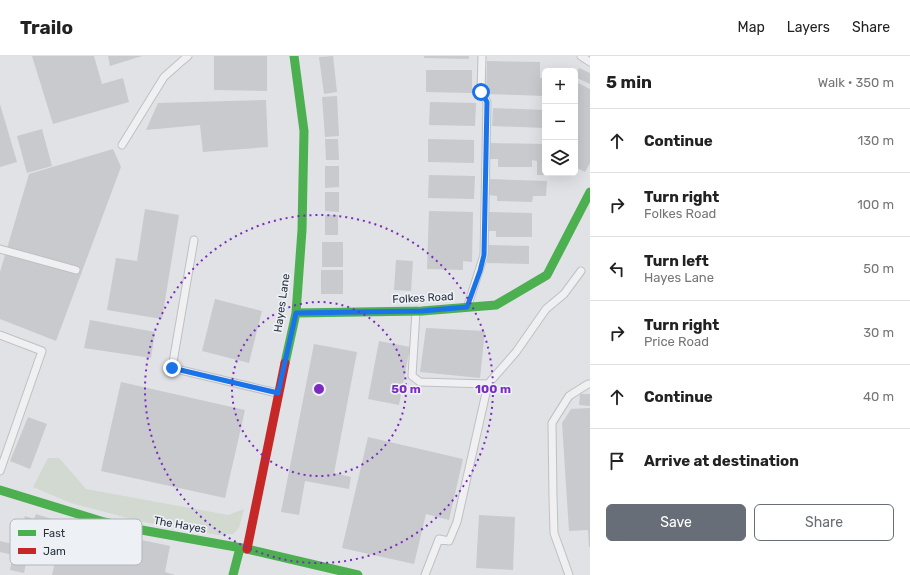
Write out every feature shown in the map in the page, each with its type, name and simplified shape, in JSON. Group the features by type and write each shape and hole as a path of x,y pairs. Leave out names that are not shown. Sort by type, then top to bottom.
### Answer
{"main road":[{"name":"Hayes Lane","path":"233,575 244,549 296,313 302,230 304,131 294,56"},
{"name":"Folkes Road","path":"296,313 416,311 496,304 547,274 590,192"},
{"name":"The Hayes","path":"0,490 94,519"},
{"name":"The Hayes","path":"142,530 244,549 342,573 358,575"}],"lane":[{"path":"122,144 164,77 188,56"},
{"path":"467,307 484,255 487,102 481,92 482,56"},
{"path":"581,56 590,62"},
{"path":"194,240 172,368 278,393"},
{"path":"0,249 76,270"},
{"path":"425,575 439,539 449,541 457,522 488,384 516,352 546,309 564,294 581,271"},
{"path":"416,311 412,376 420,382 488,384"},
{"path":"0,335 42,351 0,471"},
{"path":"569,575 554,533 552,498 552,423 569,396 590,384"}],"shaded area":[{"path":"48,458 59,458 86,489 228,515 244,509 239,528 233,534 218,535 143,522 142,519 132,519 71,503 33,487"}],"building":[{"path":"32,56 94,56 102,84 123,78 129,102 53,124"},
{"path":"108,56 142,56 110,66"},
{"path":"214,56 267,56 267,91 214,90"},
{"path":"333,56 337,92 324,94 319,57"},
{"path":"424,56 469,56 469,59 424,58"},
{"path":"487,61 540,62 542,96 486,94"},
{"path":"579,68 590,73 590,84 578,78"},
{"path":"426,70 472,70 472,93 426,92"},
{"path":"578,83 590,89 590,163 585,172 578,168"},
{"path":"337,96 339,136 325,137 322,97"},
{"path":"266,100 268,147 203,152 200,125 146,130 158,103"},
{"path":"430,102 476,103 475,126 429,125"},
{"path":"0,104 17,162 0,167"},
{"path":"493,108 542,110 542,128 492,126"},
{"path":"42,129 52,166 27,173 17,136"},
{"path":"325,139 338,139 339,160 326,160"},
{"path":"428,139 474,140 474,163 428,162"},
{"path":"489,143 542,144 542,175 537,175 537,161 532,160 532,167 498,167 498,159 489,159"},
{"path":"113,149 121,167 56,341 0,319 0,272 29,174"},
{"path":"325,166 339,166 339,187 325,188"},
{"path":"429,175 475,176 474,199 428,198"},
{"path":"489,179 547,181 546,196 533,196 532,202 497,201 497,196 489,195"},
{"path":"325,192 339,192 339,212 325,211"},
{"path":"145,209 179,215 162,319 107,310 116,258 137,261"},
{"path":"429,211 473,212 472,262 463,261 463,270 427,269"},
{"path":"488,212 532,213 532,237 496,237 496,231 488,231"},
{"path":"325,215 338,215 338,235 325,235"},
{"path":"322,242 343,242 343,267 322,267"},
{"path":"488,245 529,246 529,264 487,263"},
{"path":"396,260 413,261 411,291 394,290"},
{"path":"321,270 343,270 343,294 321,294"},
{"path":"215,299 262,311 249,363 202,351"},
{"path":"90,320 155,332 151,358 84,348"},
{"path":"426,328 485,331 480,378 420,372"},
{"path":"379,341 410,347 399,405 368,399"},
{"path":"314,344 357,352 334,473 351,477 349,489 305,481 299,515 281,512"},
{"path":"121,382 245,410 225,498 101,471"},
{"path":"580,394 590,394 590,406 579,405"},
{"path":"590,408 589,547 588,530 569,531 562,423 571,409"},
{"path":"28,417 47,424 30,469 10,461"},
{"path":"368,437 463,459 449,520 426,514 414,564 342,548"},
{"path":"36,514 52,519 34,519"},
{"path":"479,515 515,517 513,570 476,568"},
{"path":"25,516 34,519 24,519"},
{"path":"142,540 170,546 165,572 175,575 52,575 54,565 142,565"},
{"path":"0,541 10,543 10,554 0,552"},
{"path":"11,565 26,565 24,573 10,570"}],"traffic: fast":[{"path":"285,363 296,313 302,230 304,131 294,56"},
{"path":"296,313 422,311 496,305 547,275 590,192"},
{"path":"0,490 94,519"},
{"path":"142,530 247,549 358,575"},
{"path":"233,575 240,548"}],"traffic: jam":[{"path":"247,549 285,363"}],"route":[{"path":"172,368 278,393 296,313 422,311 467,307 484,255 487,102 481,92"}]}
